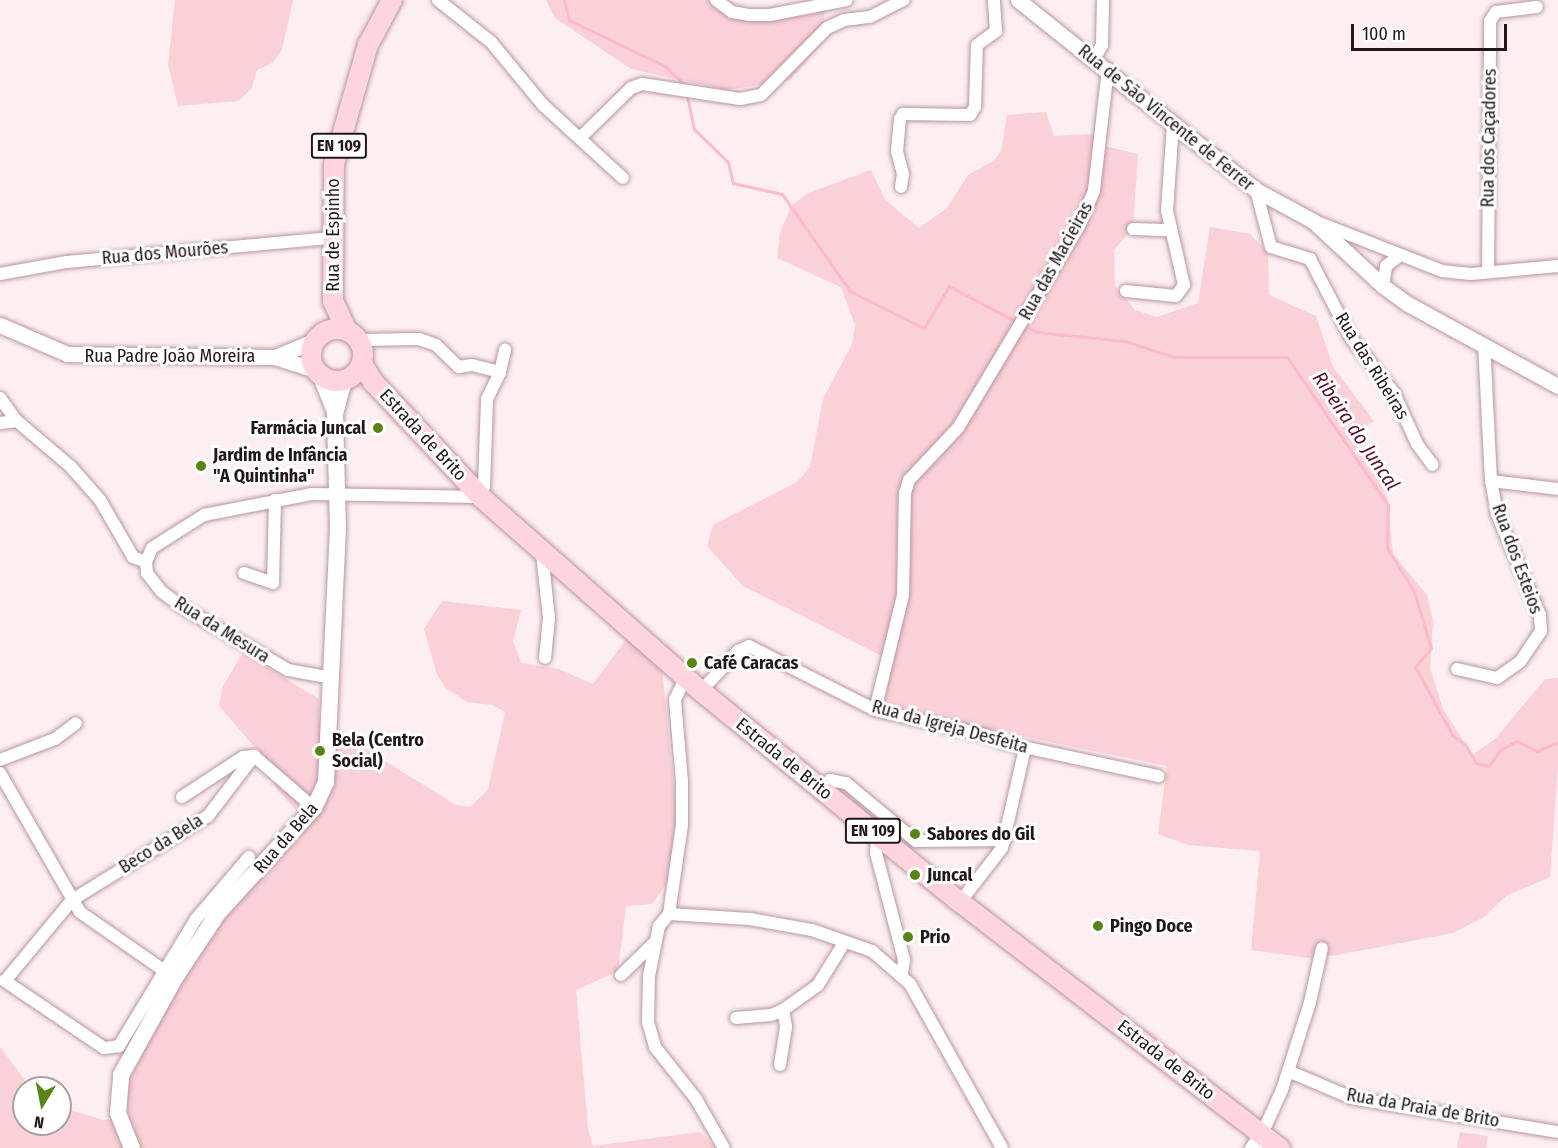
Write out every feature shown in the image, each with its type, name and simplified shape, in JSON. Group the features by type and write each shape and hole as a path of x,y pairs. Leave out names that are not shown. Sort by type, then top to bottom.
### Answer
{"main road":[{"name":"Rua de Espinho","path":"355,358 333,301 334,164 368,45 392,0"},
{"name":"Rua de Espinho","path":"319,337 333,301"},
{"name":"EN 109","path":"319,337 355,358 318,373 311,355 319,337"},
{"name":"Estrada de Brito","path":"355,358 373,382 481,497 701,691 1257,1141 1280,1148"},
{"name":"Rua da Bela","path":"132,1148 118,1113 122,1074 169,975 218,913 314,808 326,782 332,678 336,494 335,414 355,358"},
{"name":"Rua da Bela","path":"318,373 335,414"}],"street":[{"path":"438,0 491,42 543,105 581,137 623,178"},
{"path":"717,0 732,12 760,15 847,0"},
{"path":"581,137 631,88 642,84 740,99 761,95 827,28 844,20 879,14 904,0"},
{"path":"901,187 903,174 897,152 900,119 903,114 970,116 975,107 976,45 996,31 994,0"},
{"name":"Rua de São Vincente de Ferrer","path":"1018,0 1108,69 1256,190 1313,221 1383,286 1558,386"},
{"path":"1094,60 1102,45 1102,0"},
{"name":"Rua dos Caçadores","path":"1488,272 1490,21 1496,12 1538,7"},
{"name":"Rua das Macieiras","path":"875,710 903,595 905,493 909,480 958,428 1079,226 1094,190 1108,69"},
{"path":"1126,291 1176,296 1184,285 1167,211 1173,124"},
{"name":"Rua das Ribeiras","path":"1256,190 1271,247 1310,259 1356,345 1394,393 1417,444 1433,465"},
{"path":"1313,221 1442,271 1488,272 1558,266"},
{"path":"1133,229 1170,230"},
{"name":"Rua dos Mourões","path":"0,274 67,262 332,238"},
{"path":"1383,286 1386,266 1399,256"},
{"name":"Rua Padre João Moreira","path":"0,325 45,347 87,357 275,357 318,373"},
{"name":"Rua Padre João Moreira","path":"275,357 319,337"},
{"path":"355,358 386,341 419,339 436,345 459,368 472,365 500,372"},
{"name":"Rua dos Esteios","path":"1457,669 1497,678 1520,662 1541,632 1540,615 1497,514 1491,482 1484,344"},
{"path":"146,562 152,548 204,515 275,500 336,494 481,497 484,486 484,418 487,399 500,372 505,350"},
{"name":"Rua da Mesura","path":"0,398 17,421 71,467 100,500 133,557 146,562 147,573 154,582 182,607 288,670 332,678"},
{"path":"0,423 17,421"},
{"path":"1491,482 1558,489"},
{"path":"244,573 273,584 275,500"},
{"path":"542,553 549,618 545,658"},
{"name":"Rua da Igreja Desfeita","path":"701,691 738,651 748,646 875,710 1025,748 1158,776"},
{"path":"686,677 675,700 682,825 669,914 659,926 649,976 648,1022 655,1047 696,1099 724,1148"},
{"path":"0,760 55,739 76,723"},
{"path":"960,902 1005,840 1025,748"},
{"path":"182,797 243,757 254,756 314,808"},
{"name":"Beco da Bela","path":"112,1049 104,1048 5,981 72,900 208,816 254,756"},
{"path":"0,773 80,912 169,975"},
{"path":"822,789 830,780 846,783 916,841 1005,840"},
{"path":"877,835 876,853 904,960 903,975"},
{"name":"Rua da Bela","path":"112,1049 119,1046 169,975 196,919 249,857"},
{"path":"669,914 750,920 812,930 872,951 903,975 1001,1147"},
{"path":"621,975 655,942"},
{"path":"736,1018 771,1016 783,1010 818,985 844,943"},
{"path":"1257,1141 1288,1071 1310,1002 1322,948"},
{"path":"780,1065 786,1026 783,1010"},
{"name":"Rua da Praia de Brito","path":"1288,1071 1352,1098 1558,1132"}],"shaded area":[{"path":"175,0 293,0 282,50 272,63 257,70 252,88 239,101 178,106 168,65"},
{"path":"546,0 714,0 737,14 779,11 825,0 823,42 790,80 727,90 631,69 555,18"},
{"path":"1046,112 1054,136 1094,134 1105,146 1138,154 1133,228 1114,250 1115,286 1135,310 1157,317 1198,303 1210,227 1250,234 1268,253 1269,295 1316,316 1333,367 1374,421 1361,429 1359,442 1386,493 1393,554 1427,595 1433,621 1430,668 1443,709 1472,755 1495,739 1545,679 1558,678 1558,767 1550,877 1506,896 1484,917 1453,933 1337,955 1309,958 1251,950 1260,851 1188,845 1158,834 1167,766 884,708 892,661 743,586 707,546 713,525 797,482 810,467 823,399 852,344 855,325 841,287 777,258 780,233 791,206 808,193 871,170 885,200 919,228 947,208 968,175 993,161 1001,151 1007,115"},
{"path":"442,601 521,610 513,641 521,663 559,669 593,684 628,637 662,666 676,814 668,881 652,904 626,906 618,971 576,990 588,1128 593,1146 700,1132 716,1148 0,1148 0,1047 22,1076 12,1076 12,1136 72,1136 72,1111 103,1120 129,1118 124,1092 175,987 249,884 302,837 306,821 278,790 260,753 219,706 223,686 242,654 249,651 268,668 319,699 319,720 456,805 470,807 488,790 505,712 492,705 467,702 446,688 437,675 424,629"},
{"path":"1460,1132 1488,1136 1486,1148 1457,1148"}],"waterway":[{"name":"Ribeira do Juncal","path":"564,0 569,20 665,66 685,85"},
{"name":"Ribeira do Juncal","path":"687,96 694,129 728,162 733,183 782,194 850,291 924,328 949,286 1013,320"},
{"name":"Ribeira do Juncal","path":"1029,328 1037,332 1125,341 1174,357 1287,357 1388,505 1387,548 1414,591 1431,648 1415,667 1453,736 1465,744 1476,763 1489,766 1500,750 1516,741 1537,751 1558,742"}],"place":[{"name":"Farmácia Juncal","path":"378,428"},
{"name":"Jardim de Infância \"A Quintinha\"","path":"201,466"},
{"name":"Café Caracas","path":"692,663"},
{"name":"Bela (Centro Social)","path":"320,751"},
{"name":"Sabores do Gil","path":"915,834"},
{"name":"Juncal","path":"915,875"},
{"name":"Pingo Doce","path":"1098,926"},
{"name":"Prio","path":"908,937"}]}
